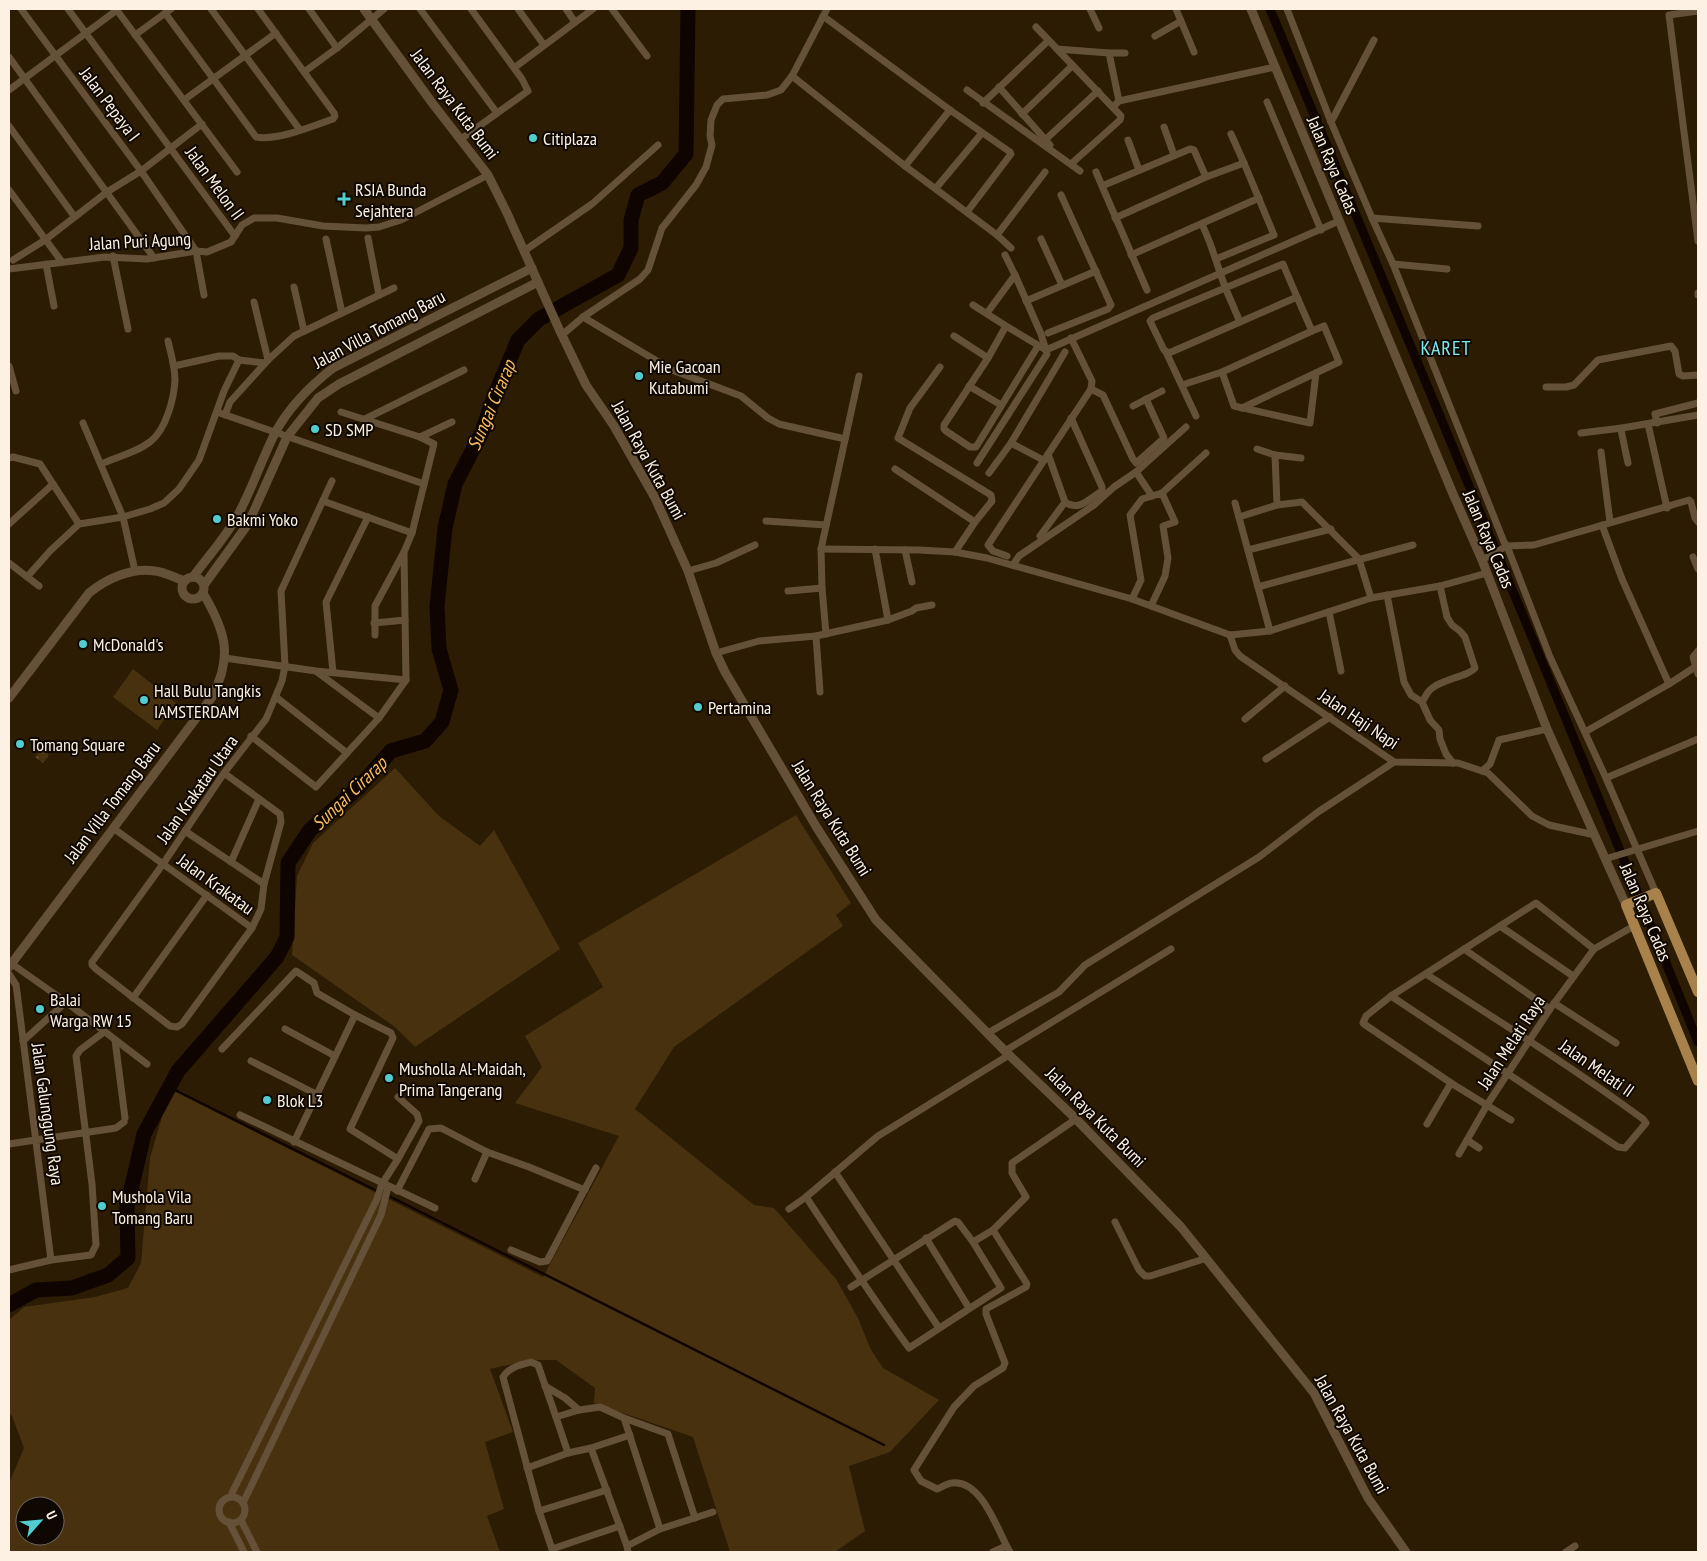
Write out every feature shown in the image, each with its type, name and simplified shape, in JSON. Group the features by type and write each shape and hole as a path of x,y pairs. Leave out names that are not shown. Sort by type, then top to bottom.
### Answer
{"main road":[{"path":"1630,904 1653,895"},
{"name":"Jalan Raya Cadas","path":"1653,895 1698,992"},
{"name":"Jalan Raya Cadas","path":"1630,904 1634,926 1698,1081"}],"street":[{"name":"Jalan Pepaya I","path":"21,9 140,170 196,251"},
{"name":"Jalan Melon II","path":"68,9 235,236"},
{"path":"211,9 300,130"},
{"path":"135,35 168,11 256,137 268,137 300,130 333,118 335,116 258,9"},
{"path":"308,9 338,48"},
{"name":"Jalan Raya Kuta Bumi","path":"364,9 433,104 488,175 586,385 614,426 655,498 688,571 716,652 725,672 803,805 876,920 1007,1053 1076,1119 1181,1227 1314,1392 1368,1498 1406,1552"},
{"path":"304,72 338,48 384,9"},
{"path":"420,9 497,113"},
{"path":"461,139 528,91 528,86 471,9"},
{"path":"518,9 544,45"},
{"path":"566,9 575,22"},
{"path":"514,68 593,9"},
{"path":"612,9 647,56"},
{"path":"561,332 640,279 648,270 662,228 696,185 706,167 712,145 710,136 711,120 717,105 723,99 761,96 781,90 792,76 827,9"},
{"path":"1090,9 1099,28"},
{"path":"1176,9 1194,52"},
{"name":"Jalan Raya Cadas","path":"1251,9 1453,494 1484,559 1487,573 1547,729 1606,859 1630,904"},
{"path":"1287,9 1331,122 1393,264 1550,657 1606,778 1653,895"},
{"path":"9,90 117,10 237,172"},
{"path":"1698,11 1669,15 1698,241"},
{"path":"823,16 1010,152 967,212"},
{"path":"1155,36 1181,21"},
{"path":"1036,27 1121,116 1120,120 1071,164"},
{"path":"184,100 276,34"},
{"path":"1331,122 1374,40"},
{"path":"983,103 1048,41"},
{"path":"1057,49 1125,53"},
{"path":"1109,53 1119,101"},
{"path":"9,57 154,258"},
{"path":"1022,114 1072,66"},
{"path":"1113,107 1119,101 1275,67"},
{"path":"792,76 905,166 997,235 1011,248"},
{"path":"998,87 1056,152"},
{"path":"967,90 1080,171"},
{"path":"1045,140 1098,91"},
{"path":"1267,102 1321,230"},
{"path":"905,166 950,110"},
{"path":"18,268 11,257 45,240 74,216 202,124"},
{"path":"9,126 74,216"},
{"path":"1164,127 1174,155"},
{"path":"936,188 982,133"},
{"path":"1216,259 1274,235 1230,134"},
{"path":"1128,140 1139,170"},
{"path":"524,251 592,204 658,146"},
{"path":"1102,186 1174,155 1193,149 1206,177"},
{"path":"1115,218 1206,177 1244,163"},
{"path":"997,235 1045,172"},
{"path":"1096,172 1147,290"},
{"name":"Jalan Puri Agung","path":"9,269 113,256 154,258 196,251 207,252 231,242 242,225 254,218 277,218 323,226 379,227 401,220 488,175"},
{"path":"9,190 62,262"},
{"path":"1048,333 1110,307 1110,302 1061,195"},
{"path":"1131,255 1259,198"},
{"path":"1372,218 1478,226"},
{"path":"1046,350 1339,222"},
{"path":"1202,224 1225,288 1240,322"},
{"path":"368,238 379,295"},
{"path":"326,239 342,313"},
{"path":"1041,239 1062,285"},
{"path":"196,251 204,295"},
{"path":"113,256 128,329"},
{"path":"977,463 1047,354 1015,275 1005,256"},
{"path":"46,264 54,306"},
{"path":"1196,416 1150,321 1151,319 1283,264 1312,331"},
{"path":"1393,264 1447,269"},
{"name":"Jalan Villa Tomang Baru","path":"189,579 226,534 240,511 275,432 294,404 312,384 333,368 532,268"},
{"path":"1026,301 1096,271"},
{"path":"987,313 1015,275"},
{"name":"Jalan Villa Tomang Baru","path":"10,966 212,697 218,684 225,658 222,635 216,615 204,589 248,524 287,437 318,398 339,384 538,282"},
{"path":"496,286 502,299"},
{"path":"294,287 304,331"},
{"path":"225,415 230,402 288,342 304,331 394,288"},
{"path":"1166,352 1297,297"},
{"path":"254,302 267,362"},
{"path":"973,304 1046,350"},
{"path":"583,317 672,370 741,396 768,418 779,424 845,439"},
{"path":"1006,326 988,358 944,425 944,429 970,447 976,446 1038,346"},
{"path":"1182,386 1222,372 1324,326 1339,362 1242,408"},
{"path":"954,336 988,358"},
{"path":"1007,556 993,551 988,545 1091,389 1092,381 1071,338"},
{"path":"101,464 142,447 158,435 172,400 175,382 174,366 168,341"},
{"path":"1546,387 1574,385 1598,360 1671,346 1676,351 1679,374 1683,376 1698,375"},
{"path":"989,473 1011,443 1065,352"},
{"path":"174,366 219,356 233,356 239,360 267,362"},
{"path":"27,577 79,524 123,517 164,503 179,489 199,460 224,390 239,360"},
{"path":"9,366 16,391"},
{"path":"940,367 910,408 898,438 992,495 992,501 974,522 955,552"},
{"path":"366,419 464,370"},
{"path":"1222,372 1234,406 1310,423 1316,373"},
{"path":"826,634 821,549 859,376"},
{"path":"969,386 1002,405"},
{"path":"1091,389 1103,394 1136,463 1164,438 1146,399"},
{"path":"1133,406 1162,391"},
{"path":"1657,422 1655,414 1698,403"},
{"path":"217,412 424,484"},
{"path":"341,412 420,437 432,442 434,446 412,533 375,606 375,634"},
{"path":"1581,433 1648,424 1698,414"},
{"path":"1011,443 1045,457 1065,502 1071,507 1077,507 1102,491 1103,488 1071,418"},
{"path":"83,422 123,517 135,571"},
{"path":"420,437 452,422"},
{"path":"1648,424 1667,508"},
{"path":"1013,565 1019,556 1094,505 1114,487 1136,472 1186,427"},
{"path":"1622,428 1628,463"},
{"path":"1257,450 1275,455 1301,458"},
{"path":"1601,452 1610,522"},
{"path":"1132,599 1141,580 1130,515 1142,500 1162,493 1206,453"},
{"path":"1275,455 1277,505"},
{"path":"9,458 13,457 40,464 79,524"},
{"path":"895,469 974,522"},
{"path":"1136,472 1152,496"},
{"name":"Jalan Krakatau Utara","path":"133,998 92,965 92,962 163,864 224,773 266,719 282,681 285,666 281,591 332,481"},
{"path":"9,524 53,484"},
{"path":"1151,606 1164,581 1168,558 1163,527 1175,522 1162,493"},
{"path":"323,501 412,533"},
{"path":"1484,559 1506,547 1534,545 1610,522 1691,501 1695,518 1698,522"},
{"path":"1040,536 1065,502"},
{"path":"1239,517 1277,505 1302,502 1359,559 1371,598"},
{"path":"1235,503 1270,631"},
{"path":"333,672 326,602 368,517"},
{"path":"766,521 826,525"},
{"path":"1602,525 1622,579 1669,684"},
{"path":"1248,550 1331,529"},
{"path":"688,571 716,563 755,545"},
{"path":"1258,587 1413,545"},
{"path":"821,549 955,552 1013,565 1132,599 1230,635 1270,631 1371,598 1440,586 1487,573"},
{"path":"875,549 888,620"},
{"path":"905,550 912,582"},
{"path":"251,736 316,787 379,718 406,680 404,552"},
{"path":"1693,557 1698,569"},
{"path":"9,563 39,586"},
{"path":"9,698 89,593 101,583 135,571 155,571 189,579 198,578 204,589 197,599 186,597 182,590 189,579"},
{"path":"1422,702 1430,690 1446,680 1468,674 1475,668 1465,637 1452,626 1447,617 1440,586"},
{"path":"788,591 822,588"},
{"path":"1387,595 1404,682 1411,695 1422,702 1430,720 1439,730 1440,739 1446,754 1453,763"},
{"path":"716,652 759,641 826,634 888,620 912,612 916,608 932,605"},
{"path":"1329,612 1341,671"},
{"path":"374,623 405,620"},
{"name":"Jalan Haji Napi","path":"1230,635 1235,650 1240,656 1394,762 1453,763 1488,773 1532,816 1549,825 1596,835"},
{"path":"816,636 820,692"},
{"path":"1698,651 1693,657 1698,674"},
{"path":"225,658 316,671 406,680"},
{"path":"1585,732 1669,684 1695,666"},
{"path":"316,671 379,718"},
{"path":"1245,719 1285,686"},
{"path":"276,697 347,753"},
{"path":"1266,759 1330,717"},
{"path":"1482,771 1490,764 1499,740 1547,729"},
{"path":"1606,778 1698,740"},
{"path":"988,1033 1059,992 1086,965 1259,857 1318,812 1394,762"},
{"path":"206,895 133,998 170,1026 177,1027 182,1024 252,928 261,909 264,884 281,822 280,814 224,773"},
{"path":"230,862 259,799"},
{"name":"Jalan Krakatau","path":"113,828 252,928"},
{"path":"186,831 264,884"},
{"path":"1606,859 1698,831"},
{"path":"1511,1120 1451,1083 1363,1023 1366,1016 1391,996 1537,903 1594,949 1634,926"},
{"path":"1500,926 1573,976"},
{"path":"1464,948 1552,1006 1616,1043"},
{"path":"789,1209 806,1197 878,1136 1171,949"},
{"name":"Jalan Melati Raya","path":"1459,1154 1487,1105 1552,1006 1594,949"},
{"path":"10,966 66,1002 147,1064"},
{"path":"222,1049 296,971 314,983 317,993 391,1033 393,1038 350,1129 398,1159"},
{"name":"Jalan Galunggung Raya","path":"9,974 16,985 51,1260"},
{"name":"Jalan Melati II","path":"1426,974 1530,1040 1609,1094 1646,1121 1646,1123 1625,1148 1618,1147 1509,1074"},
{"path":"1391,996 1509,1074"},
{"path":"23,1041 66,1002"},
{"path":"294,1142 355,1015"},
{"path":"285,1029 335,1056"},
{"path":"9,1270 51,1260 91,1255 96,1245 92,1184 76,1056 80,1050 104,1032"},
{"path":"9,1144 116,1128 124,1120 115,1040"},
{"path":"251,1061 316,1094"},
{"path":"1427,1124 1451,1083"},
{"path":"244,1552 229,1522 222,1517 220,1508 224,1501 230,1497 377,1200 419,1121 417,1114 398,1097"},
{"path":"240,1115 434,1208"},
{"path":"973,1242 993,1230 1026,1197 1012,1173 1012,1163 1076,1119"},
{"path":"398,1191 429,1129 441,1128 487,1152 529,1166 584,1190"},
{"path":"1467,1140 1479,1148"},
{"path":"475,1178 487,1152"},
{"path":"511,1250 540,1262 547,1261 596,1168"},
{"path":"834,1172 939,1328"},
{"path":"229,1522 233,1523 241,1520 245,1512 243,1503 381,1215 385,1185"},
{"path":"806,1197 862,1280 909,1348 1001,1288 973,1242 958,1222 955,1221 926,1238 862,1280 851,1287"},
{"path":"1115,1222 1139,1270 1145,1276 1206,1258"},
{"path":"993,1230 1027,1284 1024,1288 986,1309 986,1314 1005,1363 1003,1368 974,1386 954,1407 914,1471 922,1481 937,1489 952,1483 969,1485 982,1499 1008,1549 993,1552"},
{"path":"926,1238 969,1308"},
{"path":"568,1453 538,1365 531,1362 505,1373 503,1377 527,1468 552,1551 620,1526"},
{"path":"545,1386 565,1398 579,1410"},
{"path":"556,1417 579,1410 600,1407 668,1434 696,1518"},
{"path":"624,1418 660,1529"},
{"path":"527,1468 568,1453 591,1448 630,1435"},
{"path":"591,1448 628,1549 660,1529 712,1512"},
{"path":"539,1511 607,1490"},
{"path":"230,1497 236,1498 243,1503"},
{"path":"241,1520 257,1552"},
{"path":"1566,1552 1575,1546"}],"shaded area":[{"name":"Hall Bulu Tangkis IAMSTERDAM","path":"133,669 176,703 157,730 113,697"},
{"path":"42,748 49,755 43,763 35,757"},
{"path":"395,768 439,816 480,846 494,830 560,949 415,1047 395,1027 292,955 297,876 313,843"},
{"path":"796,815 851,903 836,915 843,926 674,1047 635,1109 754,1205 774,1208 836,1279 858,1318 870,1348 883,1368 939,1400 890,1452 849,1466 865,1531 835,1552 730,1552 693,1437 594,1403 595,1388 556,1360 530,1360 490,1369 513,1432 485,1442 504,1509 487,1516 500,1552 9,1552 9,1483 24,1448 12,1416 9,1414 9,1320 24,1307 95,1297 128,1288 141,1263 150,1158 170,1089 543,1277 619,1136 515,1103 542,1067 525,1036 603,987 578,943"}],"waterway":[{"name":"Sungai Cirarap","path":"9,1305 36,1290 72,1288 108,1275 128,1258 127,1207 144,1134 178,1071 277,957 287,937 288,863 310,830 359,787 391,751 425,741 442,722 451,690 439,649 437,606 445,528 455,484 481,434 518,340 539,319 618,275 631,248 631,220 638,195 662,183 686,154 688,9"},
{"path":"1270,9 1539,654 1698,1042"},
{"path":"169,1087 375,1190"},
{"path":"391,1197 884,1445"}],"place":[{"name":"Citiplaza","path":"533,138"},
{"name":"RSIA Bunda Sejahtera","path":"344,199"},
{"name":"Mie Gacoan Kutabumi","path":"639,376"},
{"name":"SD SMP","path":"315,429"},
{"name":"Bakmi Yoko","path":"217,519"},
{"name":"McDonald's","path":"83,644"},
{"name":"Hall Bulu Tangkis IAMSTERDAM","path":"144,700"},
{"name":"Pertamina","path":"698,707"},
{"name":"Tomang Square","path":"20,744"},
{"name":"Balai Warga RW 15","path":"40,1009"},
{"name":"Musholla Al-Maidah, Prima Tangerang","path":"389,1078"},
{"name":"Blok L3","path":"267,1100"},
{"name":"Mushola Vila Tomang Baru","path":"102,1206"}],"district":[{"name":"KARET","path":"1446,348"}]}
